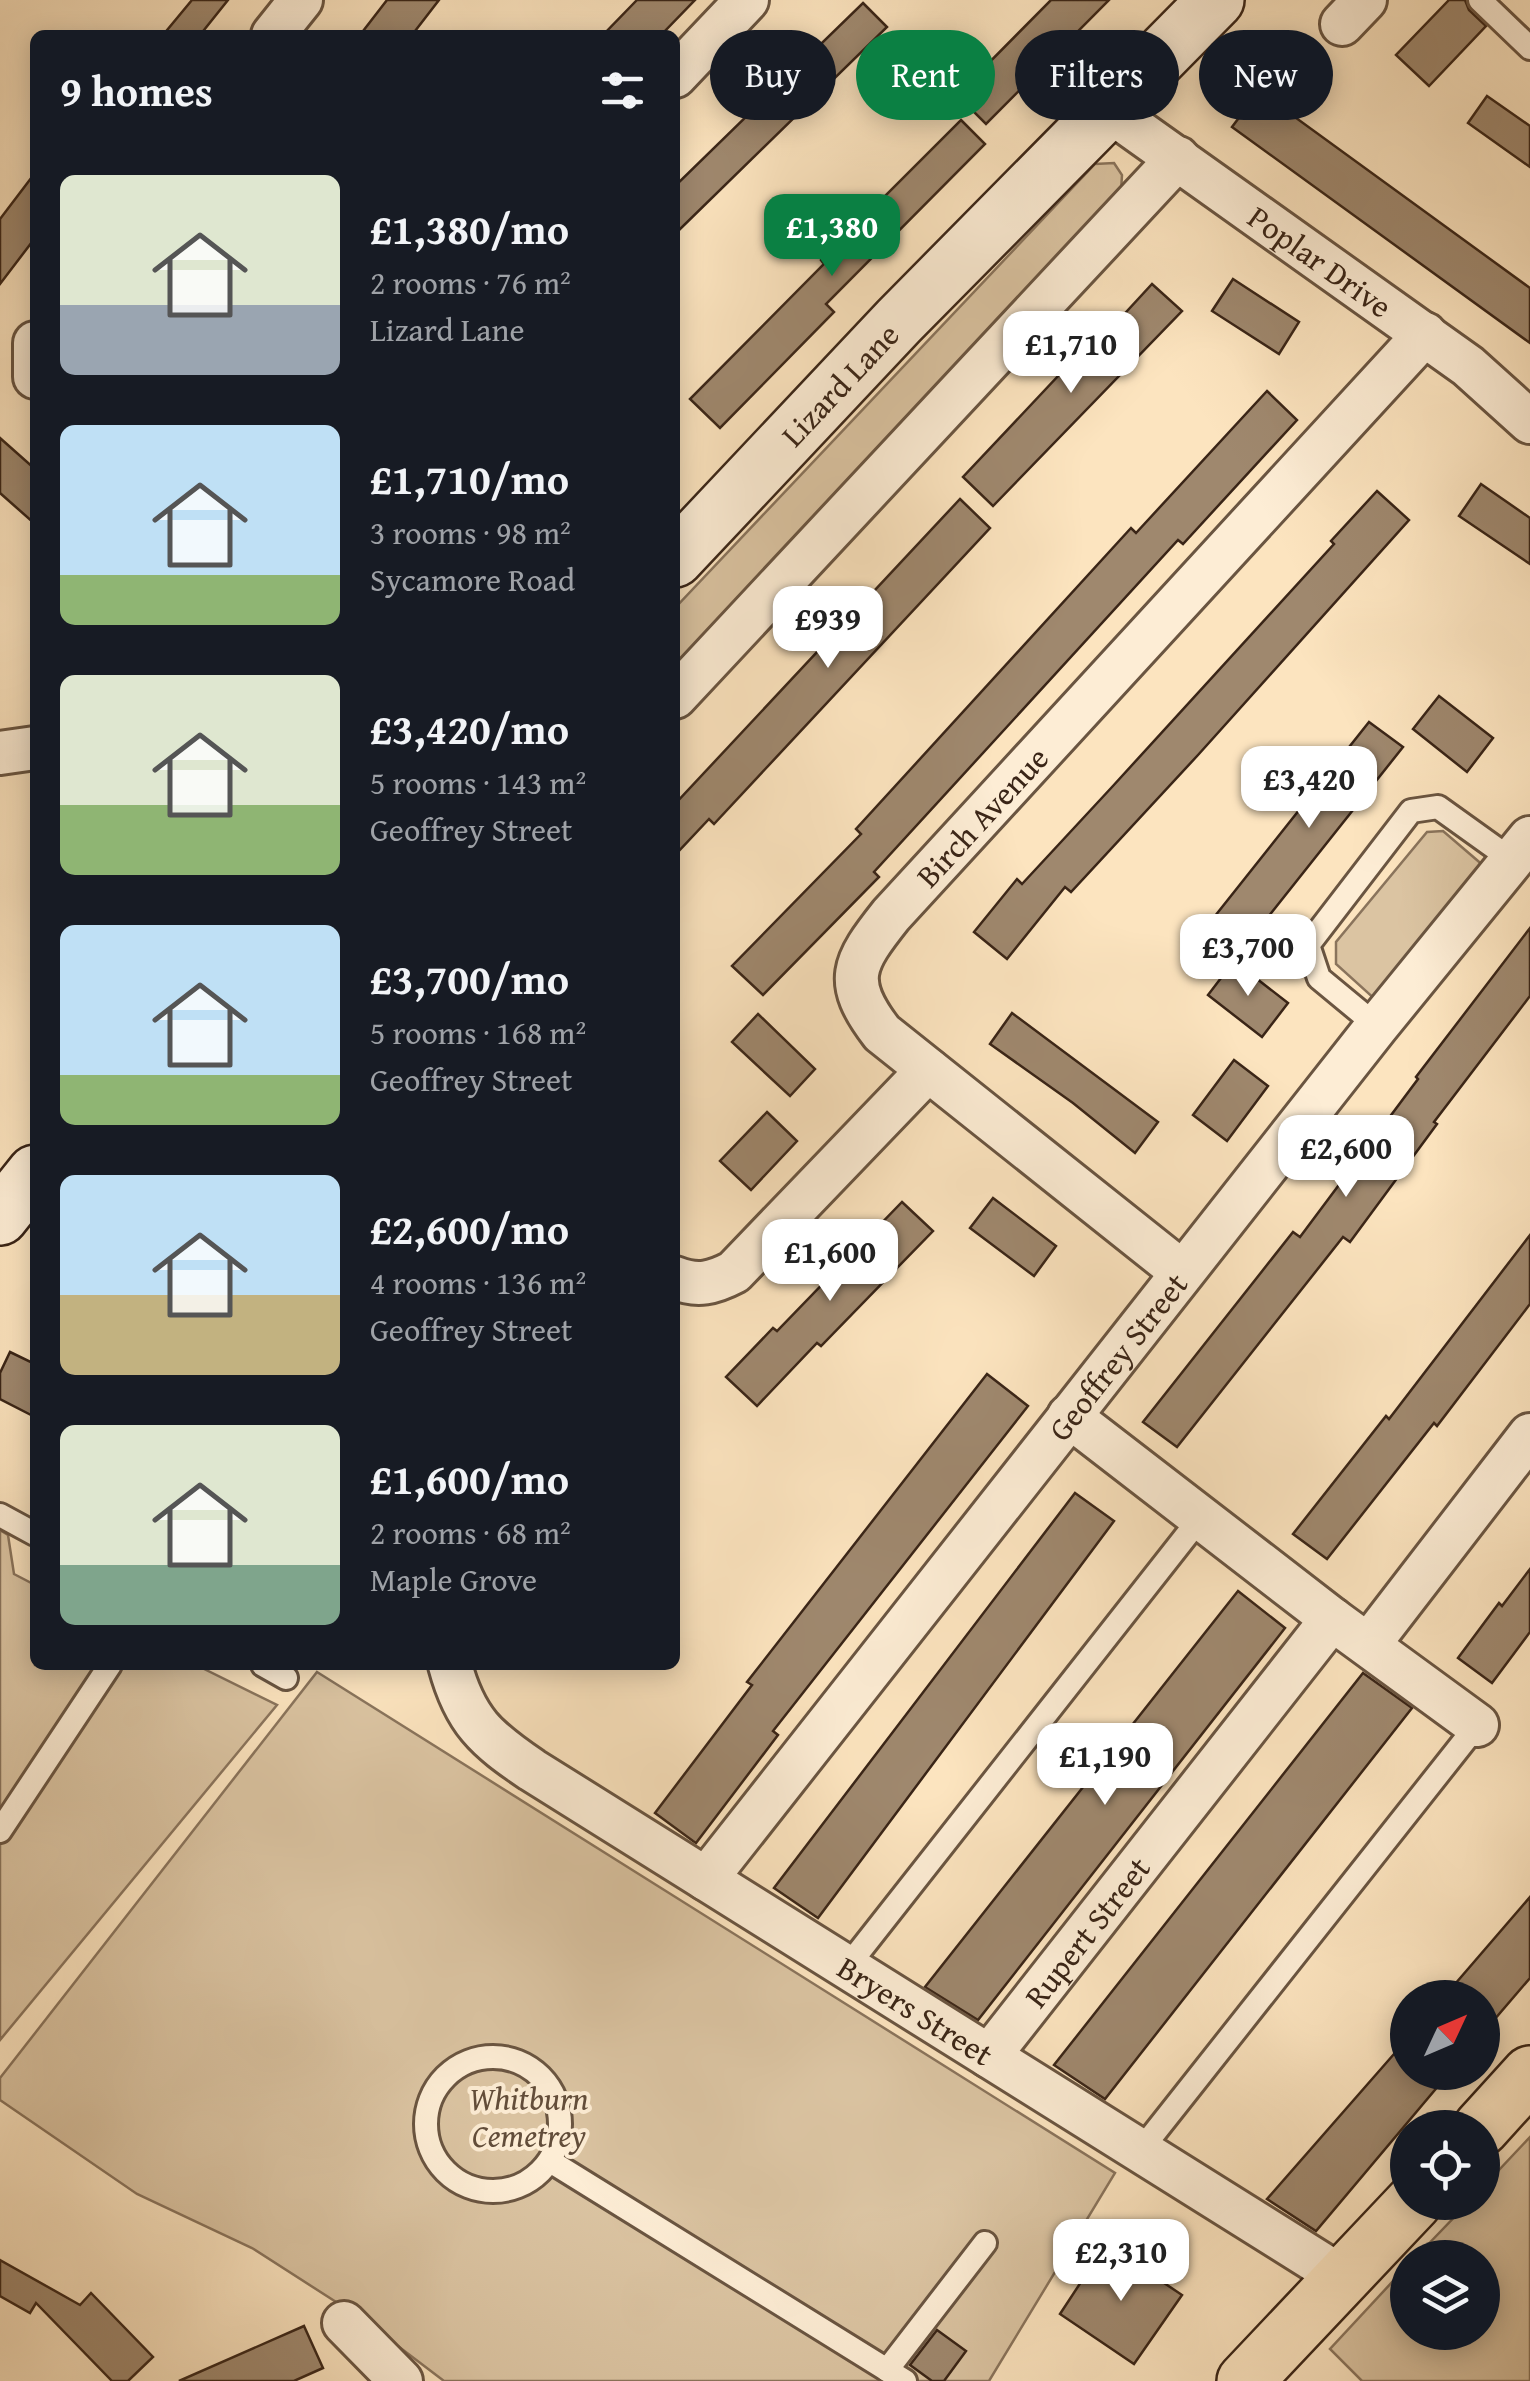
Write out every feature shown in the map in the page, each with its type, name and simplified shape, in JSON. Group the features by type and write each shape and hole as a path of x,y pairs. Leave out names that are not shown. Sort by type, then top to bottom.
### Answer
{"main road":[{"path":"1497,2110 1530,2074"},
{"path":"1245,2381 1398,2220"}],"street":[{"path":"277,30 301,0"},
{"path":"680,71 747,0"},
{"name":"Lizard Lane","path":"1179,37 1216,0"},
{"name":"Lizard Lane","path":"683,533 1096,120"},
{"name":"Poplar Drive","path":"1123,120 1425,334 1508,399 1530,422"},
{"path":"680,692 1178,158"},
{"name":"Birch Avenue","path":"1182,1272 882,1033 860,1006 856,975 866,946 891,914 1425,334"},
{"path":"0,754 30,749"},
{"name":"Geoffrey Street","path":"706,1879 1068,1416 1521,849"},
{"path":"680,1279 696,1284 716,1281 734,1272 928,1070"},
{"path":"0,1217 30,1180"},
{"path":"1068,1416 1477,1725"},
{"path":"1369,1644 1530,1435"},
{"name":"Rupert Street","path":"988,2056 1332,1619"},
{"name":"Bryers Street","path":"451,1670 458,1695 487,1739 1345,2279"},
{"path":"344,2322 401,2381"}],"lane":[{"path":"1480,0 1530,48"},
{"path":"1377,1026 1319,978 1308,945 1410,812 1438,807 1521,849"},
{"path":"0,1515 30,1531"},
{"path":"847,1967 1200,1517"},
{"path":"0,1832 107,1670"},
{"path":"272,1670 286,1678"},
{"path":"1140,2152 1477,1725"},
{"path":"502,2056 524,2063 542,2077 555,2096 560,2129 550,2161 534,2177 514,2188 492,2192 470,2188 451,2177 432,2150 425,2118 430,2097 442,2078 459,2065 480,2057 502,2056"},
{"path":"550,2161 896,2375 985,2243"}],"green space":[{"path":"1114,163 1122,175 1121,191 680,672 680,603 1095,164"},
{"path":"1443,831 1485,867 1378,1002 1336,964 1336,942 1427,832"},
{"path":"0,1530 8,1535 14,1574 30,1582 30,1670 206,1670 277,1705 0,2040"},
{"name":"Whitburn Cemetrey","path":"317,1672 1115,2173 989,2381 444,2381 361,2318 252,2248 137,2194 0,2100 0,2078"},
{"path":"1530,2137 1530,2381 1362,2381 1330,2349 1390,2284 1390,2350 1500,2350 1500,2240 1432,2240 1452,2220 1500,2220 1500,2169"}],"building":[{"path":"192,0 228,0 204,30 167,30"},
{"path":"387,0 439,0 416,30 364,30"},
{"path":"637,0 695,0 666,30 608,30"},
{"path":"1051,0 1109,0 1079,30 1021,30"},
{"path":"1449,0 1465,0 1469,10 1486,26 1429,86 1396,55"},
{"path":"863,3 887,27 856,30 856,57 836,77 835,30"},
{"path":"1015,36 1015,95 995,115 995,57"},
{"path":"1487,96 1530,126 1530,167 1468,123"},
{"path":"743,120 792,120 680,229 680,181"},
{"path":"961,120 985,144 826,304 834,312 720,428 690,399 824,264 821,260"},
{"path":"1237,120 1299,120 1530,288 1530,343 1232,127"},
{"path":"30,180 30,245 0,284 0,219"},
{"path":"1233,279 1299,322 1279,354 1212,311"},
{"path":"1152,284 1182,311 993,506 963,477 1076,357 1081,361"},
{"path":"1267,391 1297,420 1183,544 1178,540 874,872 879,877 763,995 732,966 861,834 856,829 1131,528 1136,533"},
{"path":"0,438 30,465 30,520 0,493"},
{"path":"1481,484 1530,518 1530,564 1459,516"},
{"path":"1377,491 1409,520 1198,755 1071,892 1065,887 1007,959 974,932 1017,879 1022,884 1112,787 1334,544 1331,541"},
{"path":"960,499 990,528 714,824 709,819 680,850 680,799"},
{"path":"1439,696 1493,738 1467,772 1413,729"},
{"path":"1369,722 1403,747 1249,941 1215,916"},
{"path":"1530,928 1530,996 1434,1122 1437,1124 1350,1242 1343,1237 1177,1447 1143,1422 1293,1232 1300,1237"},
{"path":"1234,961 1288,1003 1262,1037 1208,995"},
{"path":"1012,1013 1158,1122 1135,1153 990,1044"},
{"path":"758,1014 815,1069 790,1096 732,1042"},
{"path":"1234,1060 1268,1086 1227,1141 1193,1115"},
{"path":"767,1112 797,1141 751,1190 720,1161"},
{"path":"993,1198 1056,1246 1034,1276 970,1228"},
{"path":"902,1202 933,1231 757,1406 726,1377 773,1328 777,1331"},
{"path":"1530,1235 1530,1304 1437,1426 1434,1423 1327,1559 1293,1534 1386,1416 1389,1419"},
{"path":"10,1352 30,1362 30,1414 0,1399 0,1373"},
{"path":"987,1374 1028,1406 773,1731 778,1735 696,1843 655,1813 752,1685 747,1682"},
{"path":"1075,1493 1114,1521 818,1918 774,1888"},
{"path":"1530,1569 1530,1632 1492,1683 1458,1658"},
{"path":"1238,1591 1285,1628 978,2020 925,1987"},
{"path":"1363,1673 1412,1708 1105,2099 1054,2065"},
{"path":"1530,1897 1530,1978 1500,2013 1500,1980 1459,1980"},
{"path":"1390,2059 1390,2090 1435,2090 1418,2110 1390,2110 1390,2143 1316,2231 1267,2199"},
{"path":"1106,2244 1182,2295 1134,2364 1060,2314"},
{"path":"0,2260 80,2305 91,2293 153,2357 128,2381 112,2381 36,2303 30,2313 0,2296"},
{"path":"304,2326 323,2368 294,2381 179,2381"},
{"path":"937,2330 966,2351 944,2381 932,2381 910,2365"}]}
